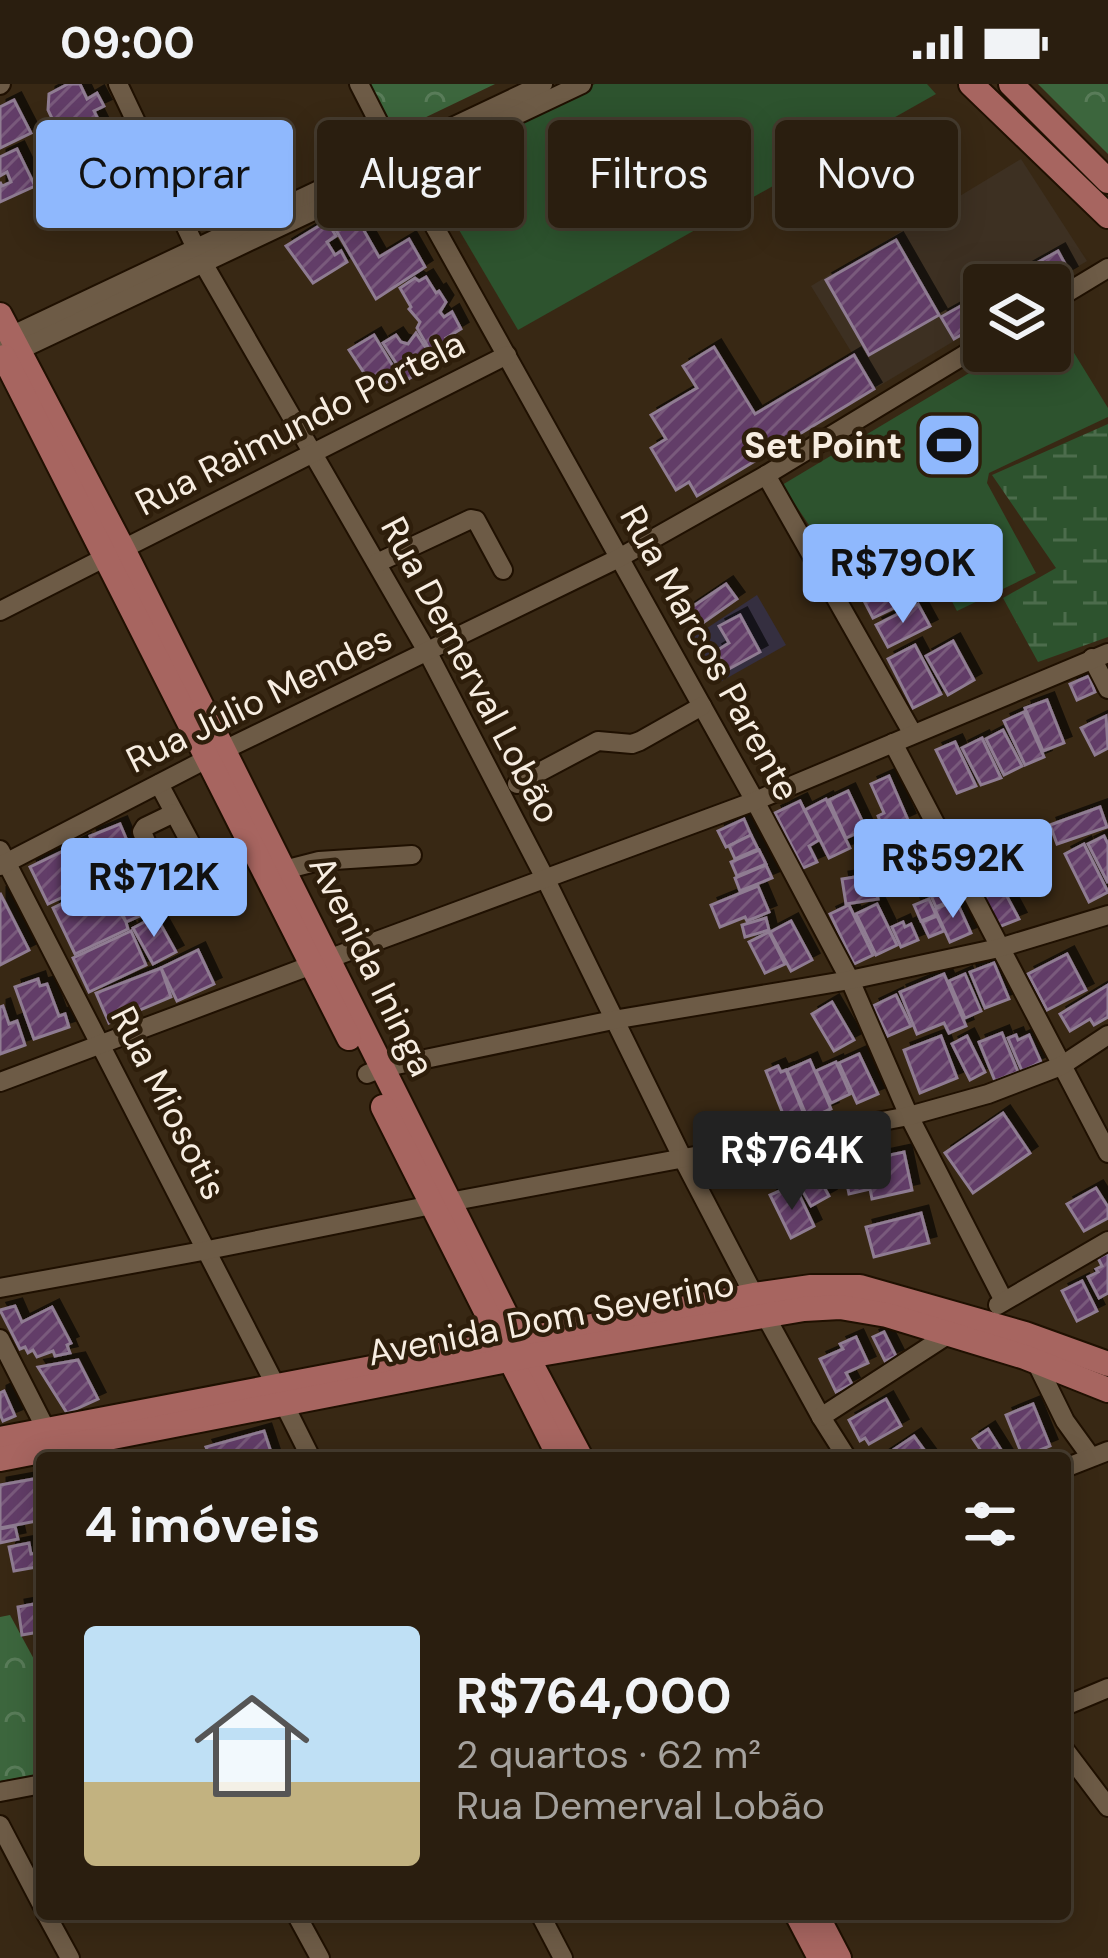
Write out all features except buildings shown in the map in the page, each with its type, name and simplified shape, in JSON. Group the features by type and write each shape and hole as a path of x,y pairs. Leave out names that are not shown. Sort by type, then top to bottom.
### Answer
{"main road":[{"path":"971,84 1108,216"},
{"path":"1011,84 1108,181"},
{"name":"Avenida Ininga","path":"5,344 441,1203 557,1452"},
{"name":"Avenida Ininga","path":"216,755 284,869 320,962"},
{"name":"Avenida Dom Severino","path":"0,1460 281,1397 759,1305 835,1285 860,1287 980,1320 1108,1364"},
{"name":"Avenida Dom Severino","path":"759,1305 840,1307 887,1315 1108,1390"},
{"name":"Avenida Ininga","path":"514,1351 576,1452"},
{"name":"Avenida Dom Severino","path":"0,1439 54,1446"},
{"path":"800,1920 820,1958"},
{"path":"819,1920 839,1958"}],"street":[{"name":"Rua Demerval Lobão","path":"118,84 200,255 428,652 682,1157 843,1452"},
{"name":"Rua Marcos Parente","path":"359,84 377,120"},
{"path":"477,120 543,84"},
{"path":"498,120 582,84"},
{"path":"5,344 317,200"},
{"name":"Rua Marcos Parente","path":"436,228 850,980 909,1116 1004,1301"},
{"path":"1071,290 1108,268"},
{"name":"Rua Raimundo Portela","path":"0,611 507,355"},
{"name":"Rua Júlio Mendes","path":"2,859 620,558 963,356"},
{"path":"766,475 913,734"},
{"path":"377,562 471,518 502,570"},
{"path":"0,1082 755,801 1100,655 1108,689"},
{"path":"517,784 598,741 640,741 702,706"},
{"path":"893,743 1108,1153"},
{"path":"159,784 207,874"},
{"path":"166,890 142,832 174,814"},
{"path":"284,869 320,861 412,855"},
{"name":"Rua Miosotis","path":"2,859 208,1250 308,1452"},
{"path":"374,1071 613,1020 850,980 999,948 1108,915"},
{"path":"0,1288 909,1116 988,1094 1061,1066 1108,1035"},
{"path":"980,1320 1108,1241"},
{"path":"820,1417 949,1334"},
{"path":"0,1340 54,1446"},
{"path":"1036,1362 1065,1420 1100,1454 1071,1466"},
{"path":"1071,1703 1108,1688"},
{"path":"1071,1758 1108,1807"},
{"path":"0,1792 36,1785"},
{"path":"0,1825 36,1894"},
{"path":"49,1920 70,1958"},
{"path":"299,1920 320,1958"},
{"path":"544,1920 562,1958"}],"shaded area":[{"path":"1021,159 1087,261 1071,271 1071,264 963,264 963,336 874,389 811,286 907,228 958,228 958,197"},
{"path":"757,595 786,645 720,682 692,638"}],"green space":[{"path":"370,84 495,84 420,120 389,120"},
{"path":"595,84 927,84 936,94 890,120 775,120 775,185 751,198 751,120 548,120 548,228 699,228 518,330 458,228 524,228 524,120 520,120"},
{"path":"1038,84 1108,84 1108,154"},
{"name":"Set Point","path":"1071,348 1108,408 1108,417 989,473 987,483 1036,573 957,611 913,528 836,565 782,485 971,372 1071,372"},
{"path":"1108,424 1108,637 1038,662 1003,598 1056,568 992,475"},
{"path":"10,1615 36,1663 36,1775 0,1781 0,1617"}],"place":[{"name":"Set Point","path":"949,445"}]}
